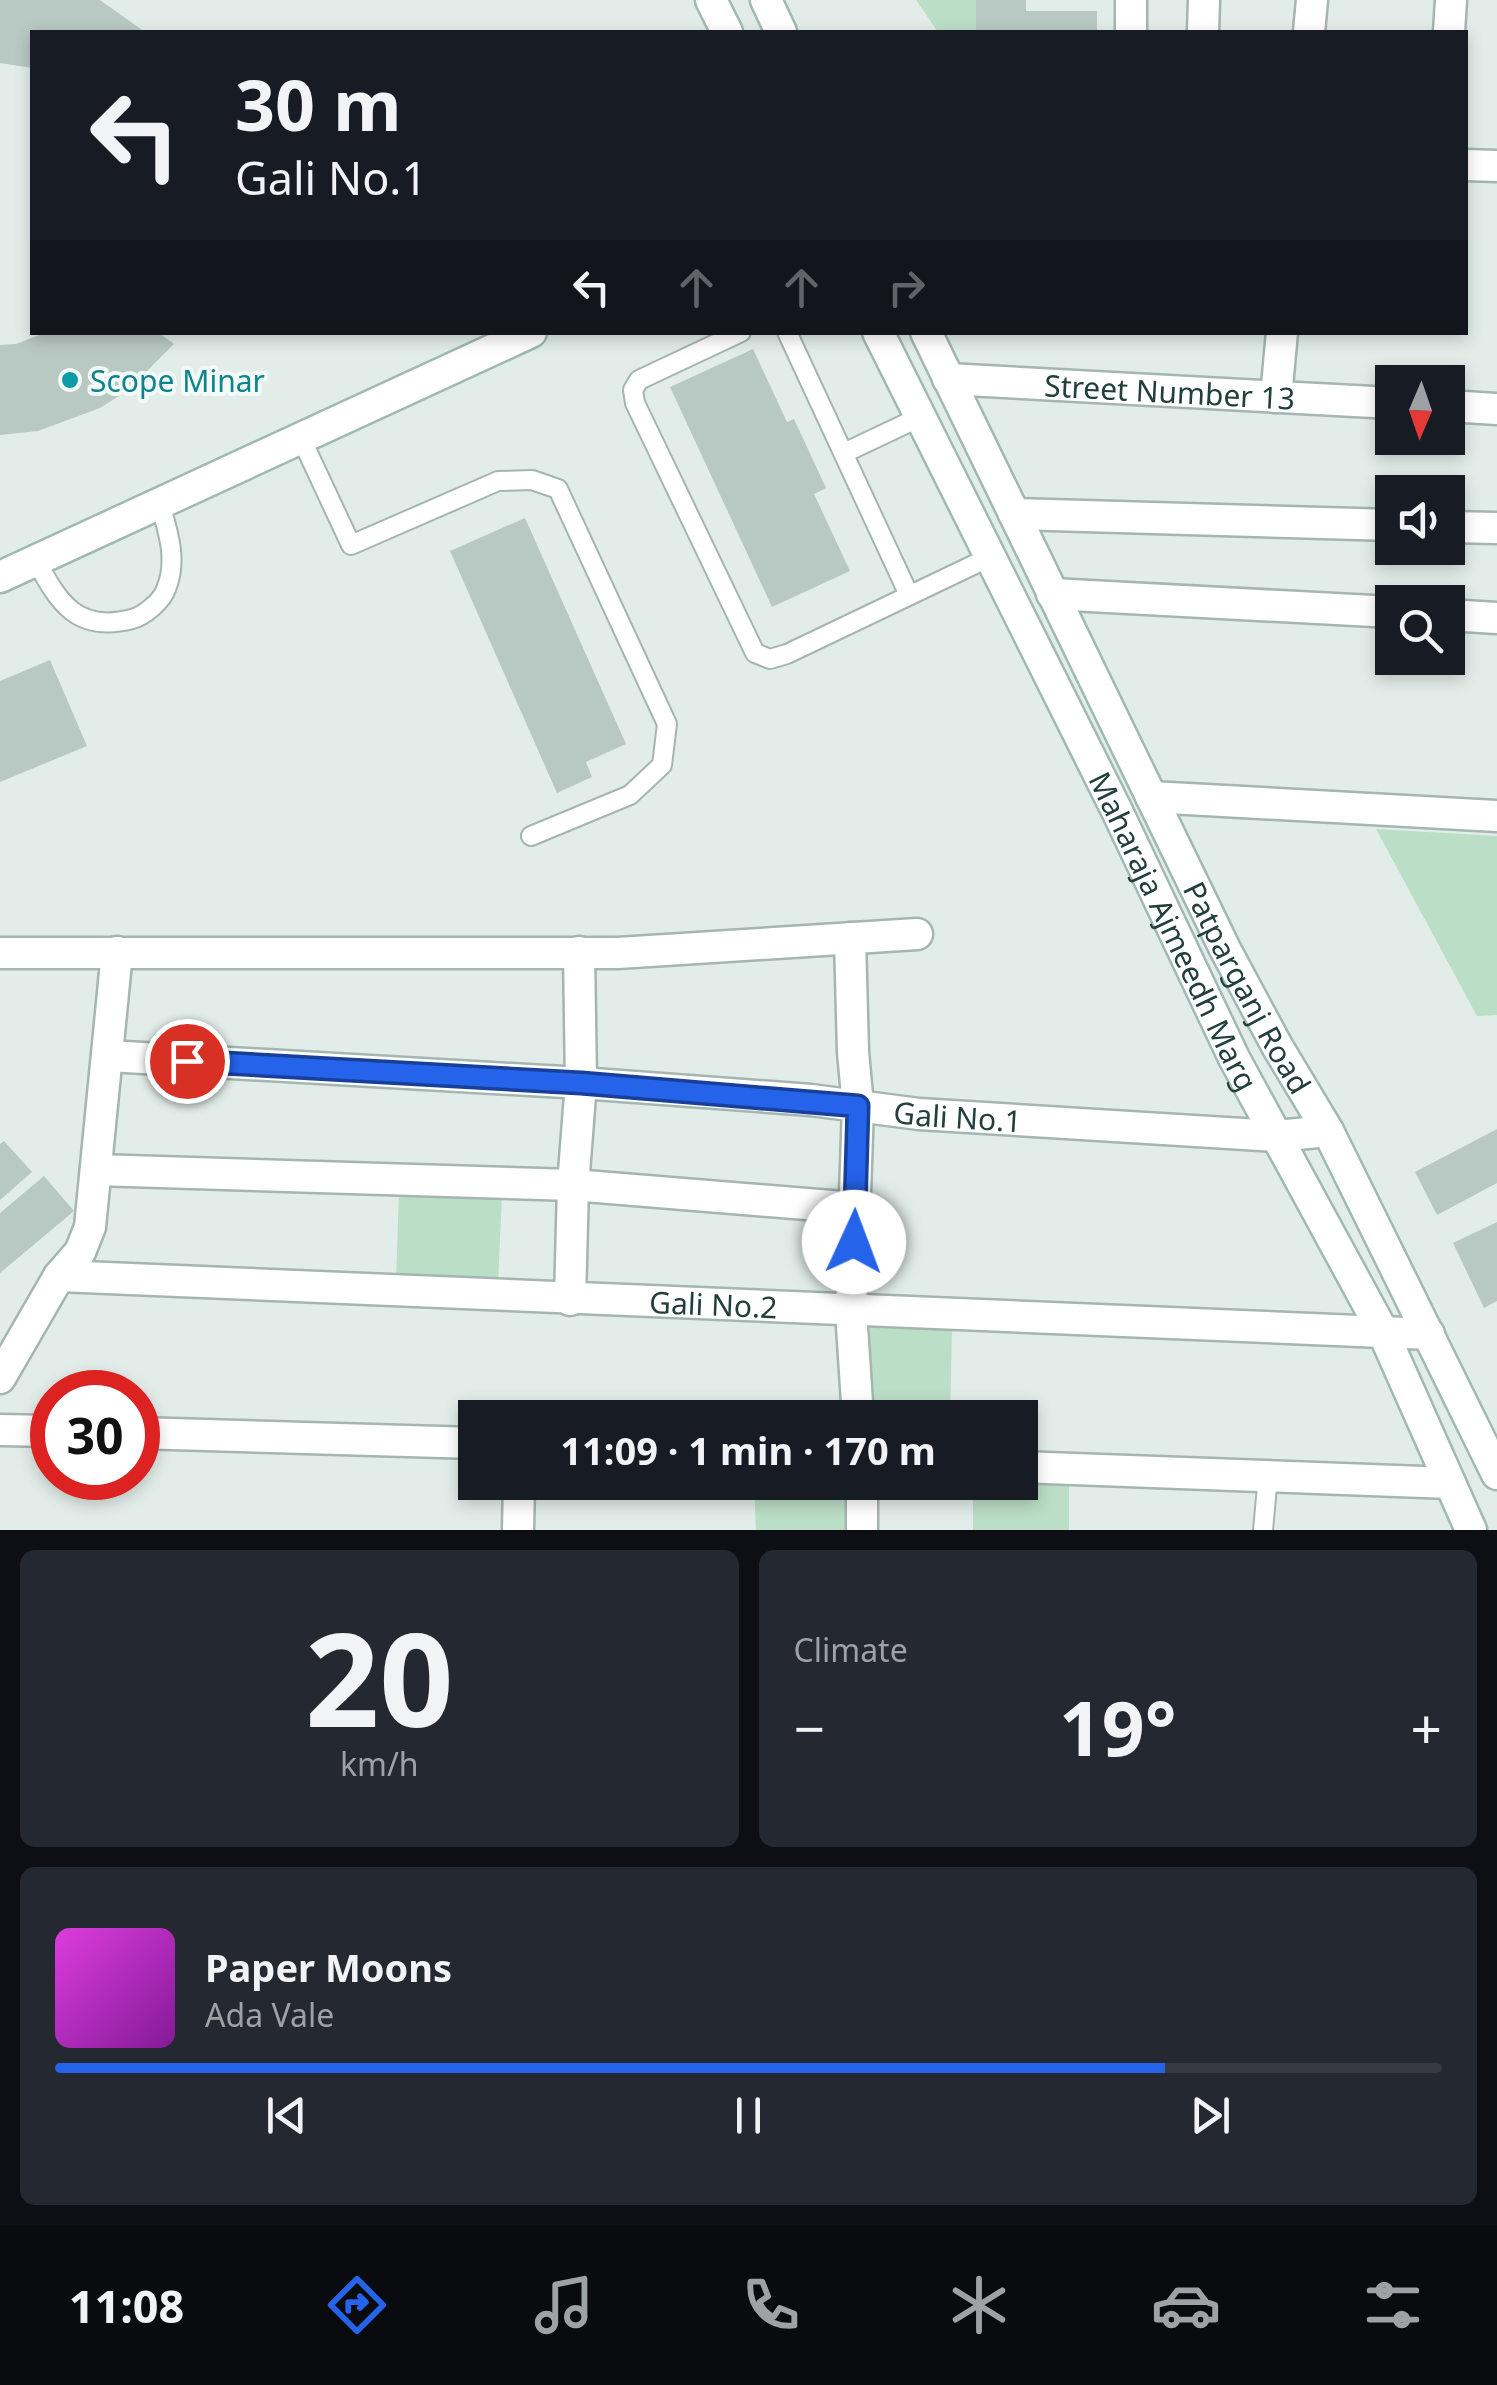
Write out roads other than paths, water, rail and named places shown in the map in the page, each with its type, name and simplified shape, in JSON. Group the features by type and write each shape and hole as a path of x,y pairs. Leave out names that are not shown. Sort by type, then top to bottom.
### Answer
{"street":[{"path":"711,0 727,30"},
{"path":"766,0 781,30"},
{"path":"1131,0 1131,30"},
{"path":"1203,30 1204,0"},
{"path":"1309,30 1312,0"},
{"path":"1450,30 1451,0"},
{"path":"1468,166 1497,166"},
{"path":"0,577 525,335"},
{"name":"Maharaja Ajmeedh Marg","path":"879,335 1118,813 1234,1058 1383,1332 1471,1530"},
{"name":"Patparganj Road","path":"927,335 1242,981 1328,1131 1497,1474"},
{"path":"1276,397 1282,335"},
{"name":"Street Number 13","path":"948,379 1375,403"},
{"path":"1465,407 1497,409"},
{"path":"1014,514 1375,525"},
{"path":"1465,527 1497,528"},
{"path":"1052,594 1375,611"},
{"path":"1465,617 1497,618"},
{"path":"1151,798 1497,816"},
{"path":"0,953 580,952 917,934"},
{"path":"850,938 858,1106 851,1311 857,1400"},
{"path":"0,1378 58,1276 80,1252 90,1227 117,952"},
{"path":"570,1300 581,1083 580,952"},
{"name":"Gali No.1","path":"108,1056 581,1083 919,1114 1277,1136 1328,1131"},
{"path":"96,1170 573,1185 855,1208"},
{"name":"Gali No.2","path":"58,1276 1429,1334"},
{"path":"0,1430 30,1431"},
{"path":"160,1435 458,1443"},
{"path":"1038,1468 1450,1483"},
{"path":"518,1530 519,1500"},
{"path":"862,1500 862,1530"}],"lane":[{"path":"734,335 640,380 633,390 635,403 755,653 770,659 787,654 990,557"},
{"path":"788,335 909,595"},
{"path":"844,452 920,417"},
{"path":"301,438 351,545 498,481 532,480 558,490 667,724 662,765 630,795 531,836"},
{"path":"36,560 66,607 88,622 115,624 141,617 166,592 172,562 160,504"},
{"path":"1264,1530 1268,1476"}],"place":[{"name":"Scope Minar","path":"70,380"}]}
